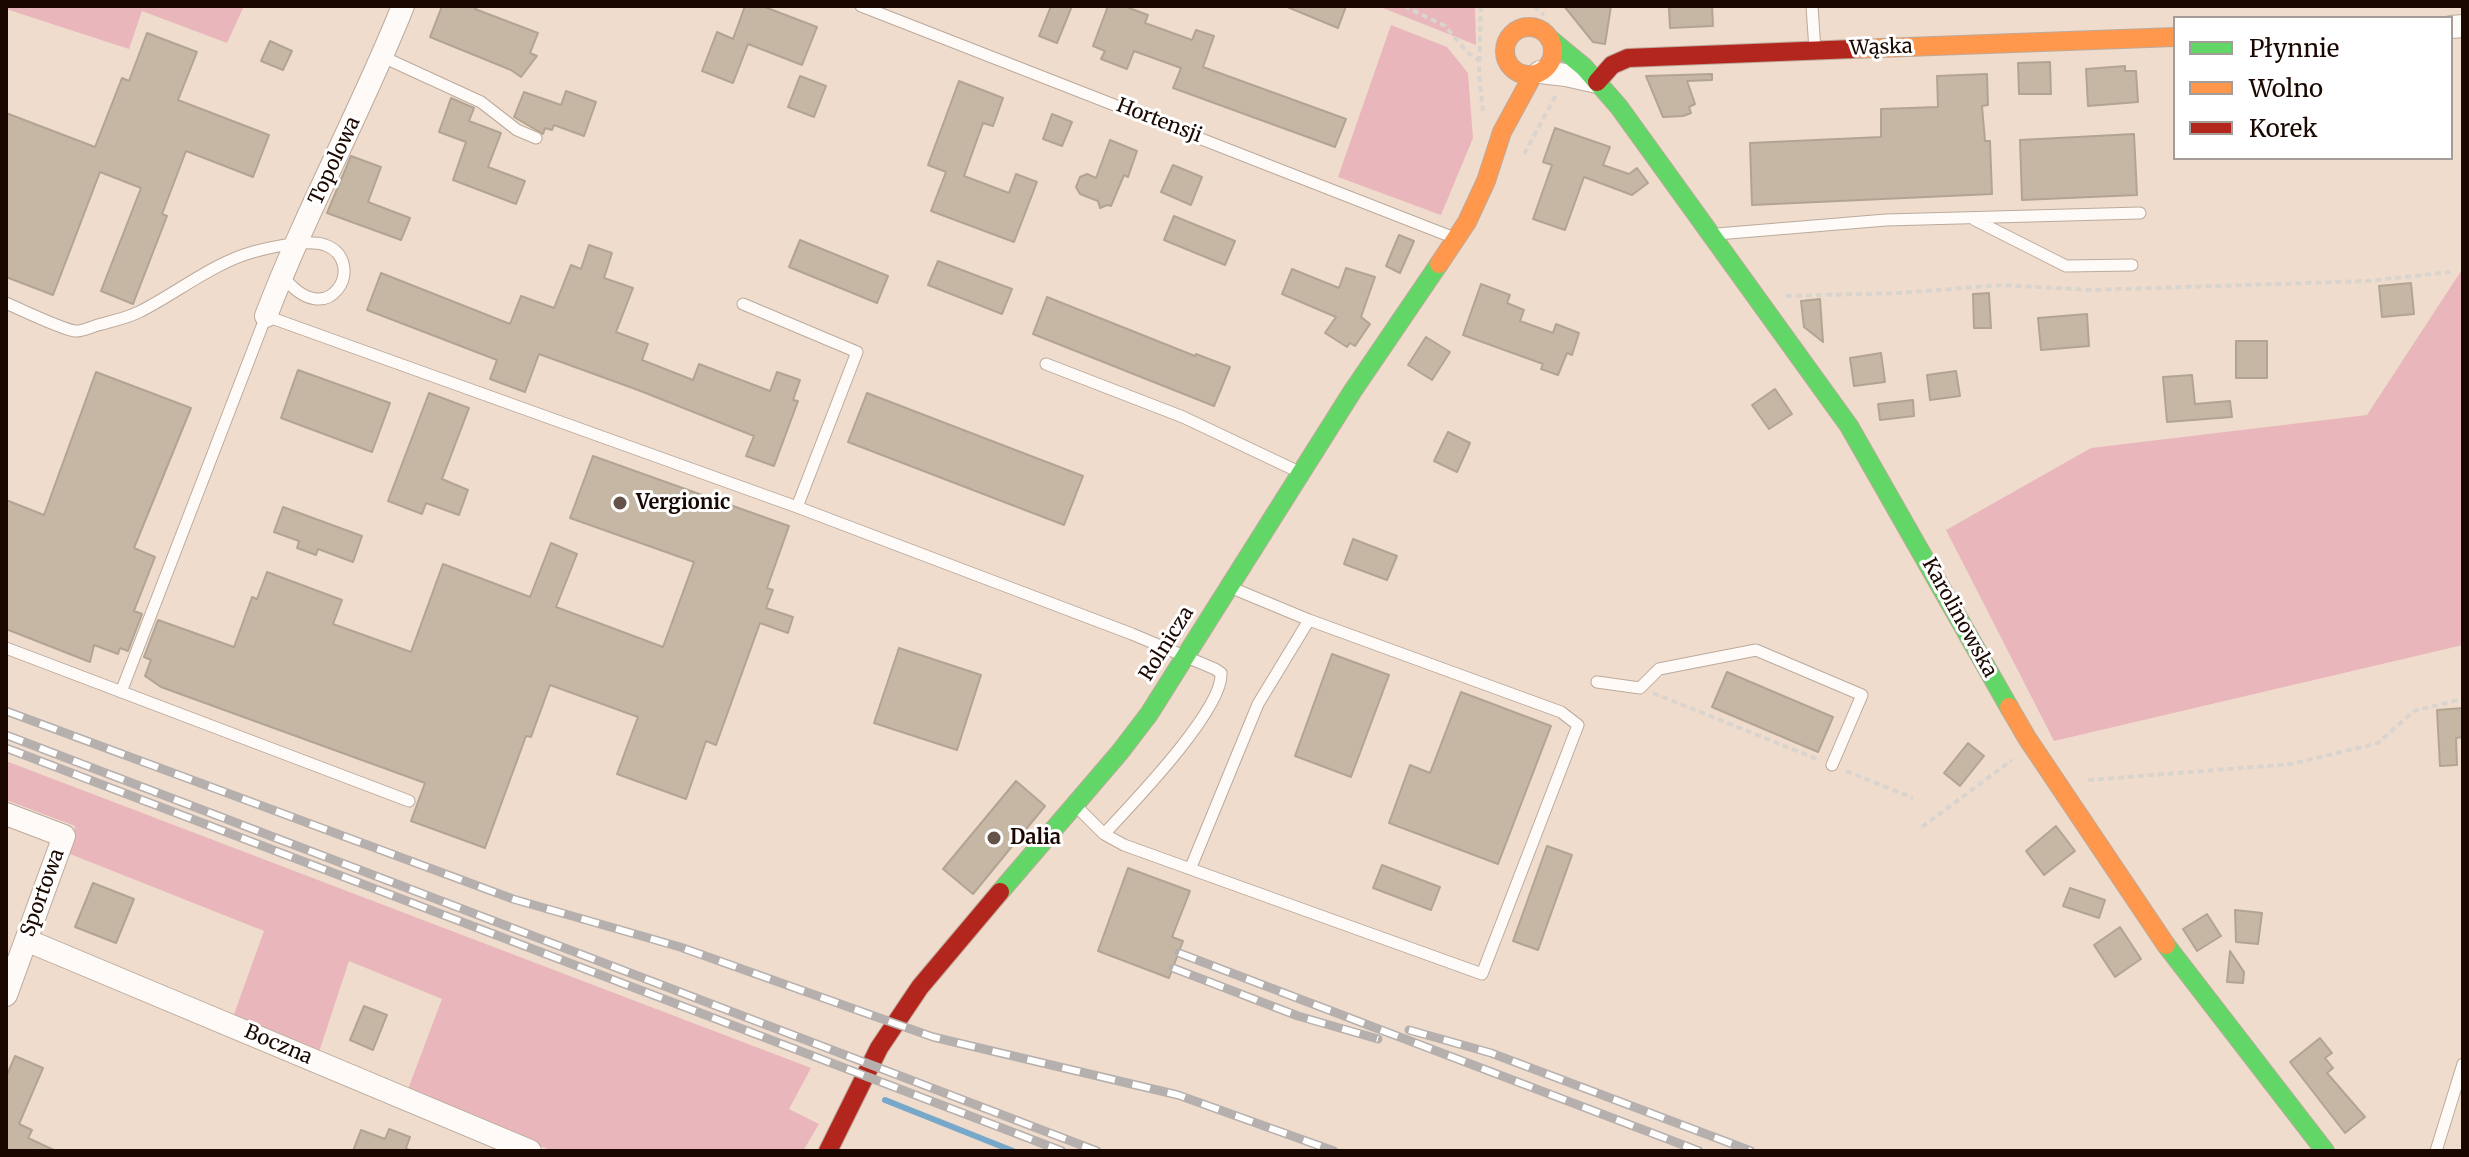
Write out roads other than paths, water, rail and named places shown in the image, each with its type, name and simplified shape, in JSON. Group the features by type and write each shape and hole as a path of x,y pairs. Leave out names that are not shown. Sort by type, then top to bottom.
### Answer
{"street":[{"name":"Topolowa","path":"266,316 403,6"},
{"name":"Karolinowska","path":"1520,6 1545,34 1584,67 1626,116 1849,426 2027,738 2179,964 2325,1151"},
{"path":"1505,17 1507,40 1504,55 1507,63 1518,73 1566,75 1597,82"},
{"path":"1507,40 1517,29 1524,27 1545,34 1553,46 1551,61 1537,74"},
{"name":"Wąska","path":"1597,82 1612,65 1628,58 2173,37"},
{"name":"Rolnicza","path":"1502,132 1507,63"},
{"name":"Rolnicza","path":"828,1151 893,1024 932,973 1141,727 1352,392 1456,239 1480,197 1502,132 1537,74"},
{"name":"Sportowa","path":"6,814 64,836 6,995"},
{"name":"Boczna","path":"26,940 530,1151"}],"lane":[{"name":"Hortensji","path":"861,6 1430,226 1456,239"},
{"path":"1812,6 1815,51"},
{"path":"383,57 481,102 517,130 536,138"},
{"path":"1712,235 1886,220 2140,213"},
{"path":"1971,217 2066,266 2132,265"},
{"path":"6,303 76,331 136,314 239,255 285,243 295,246 325,245 338,254 344,268 339,289 329,298 314,299 297,292 282,275"},
{"path":"743,304 857,352 797,507"},
{"path":"121,692 266,316 797,507 1186,656 1221,673 1222,684 1185,742 1104,834"},
{"path":"1046,364 1183,417 1301,474"},
{"path":"1075,805 1104,834 1124,845 1482,974 1578,725 1561,712 1309,620 1229,587"},
{"path":"1191,867 1258,704 1309,620"},
{"path":"6,648 409,801"},
{"path":"1597,682 1640,688 1659,669 1756,650 1862,695 1832,765"},
{"path":"2436,1151 2463,1064"}],"waterway":[{"path":"885,1100 1013,1151"}],"railway":[{"path":"6,711 513,899 680,947 933,1037 1178,1095 1334,1151"},
{"path":"6,735 1097,1151"},
{"path":"6,748 1062,1151"},
{"path":"1179,953 1699,1151"},
{"path":"1173,968 1298,1016 1378,1039"},
{"path":"1409,1030 1491,1053 1751,1151"}],"place":[{"name":"Vergionic","path":"620,503"},
{"name":"Dalia","path":"994,838"}]}
